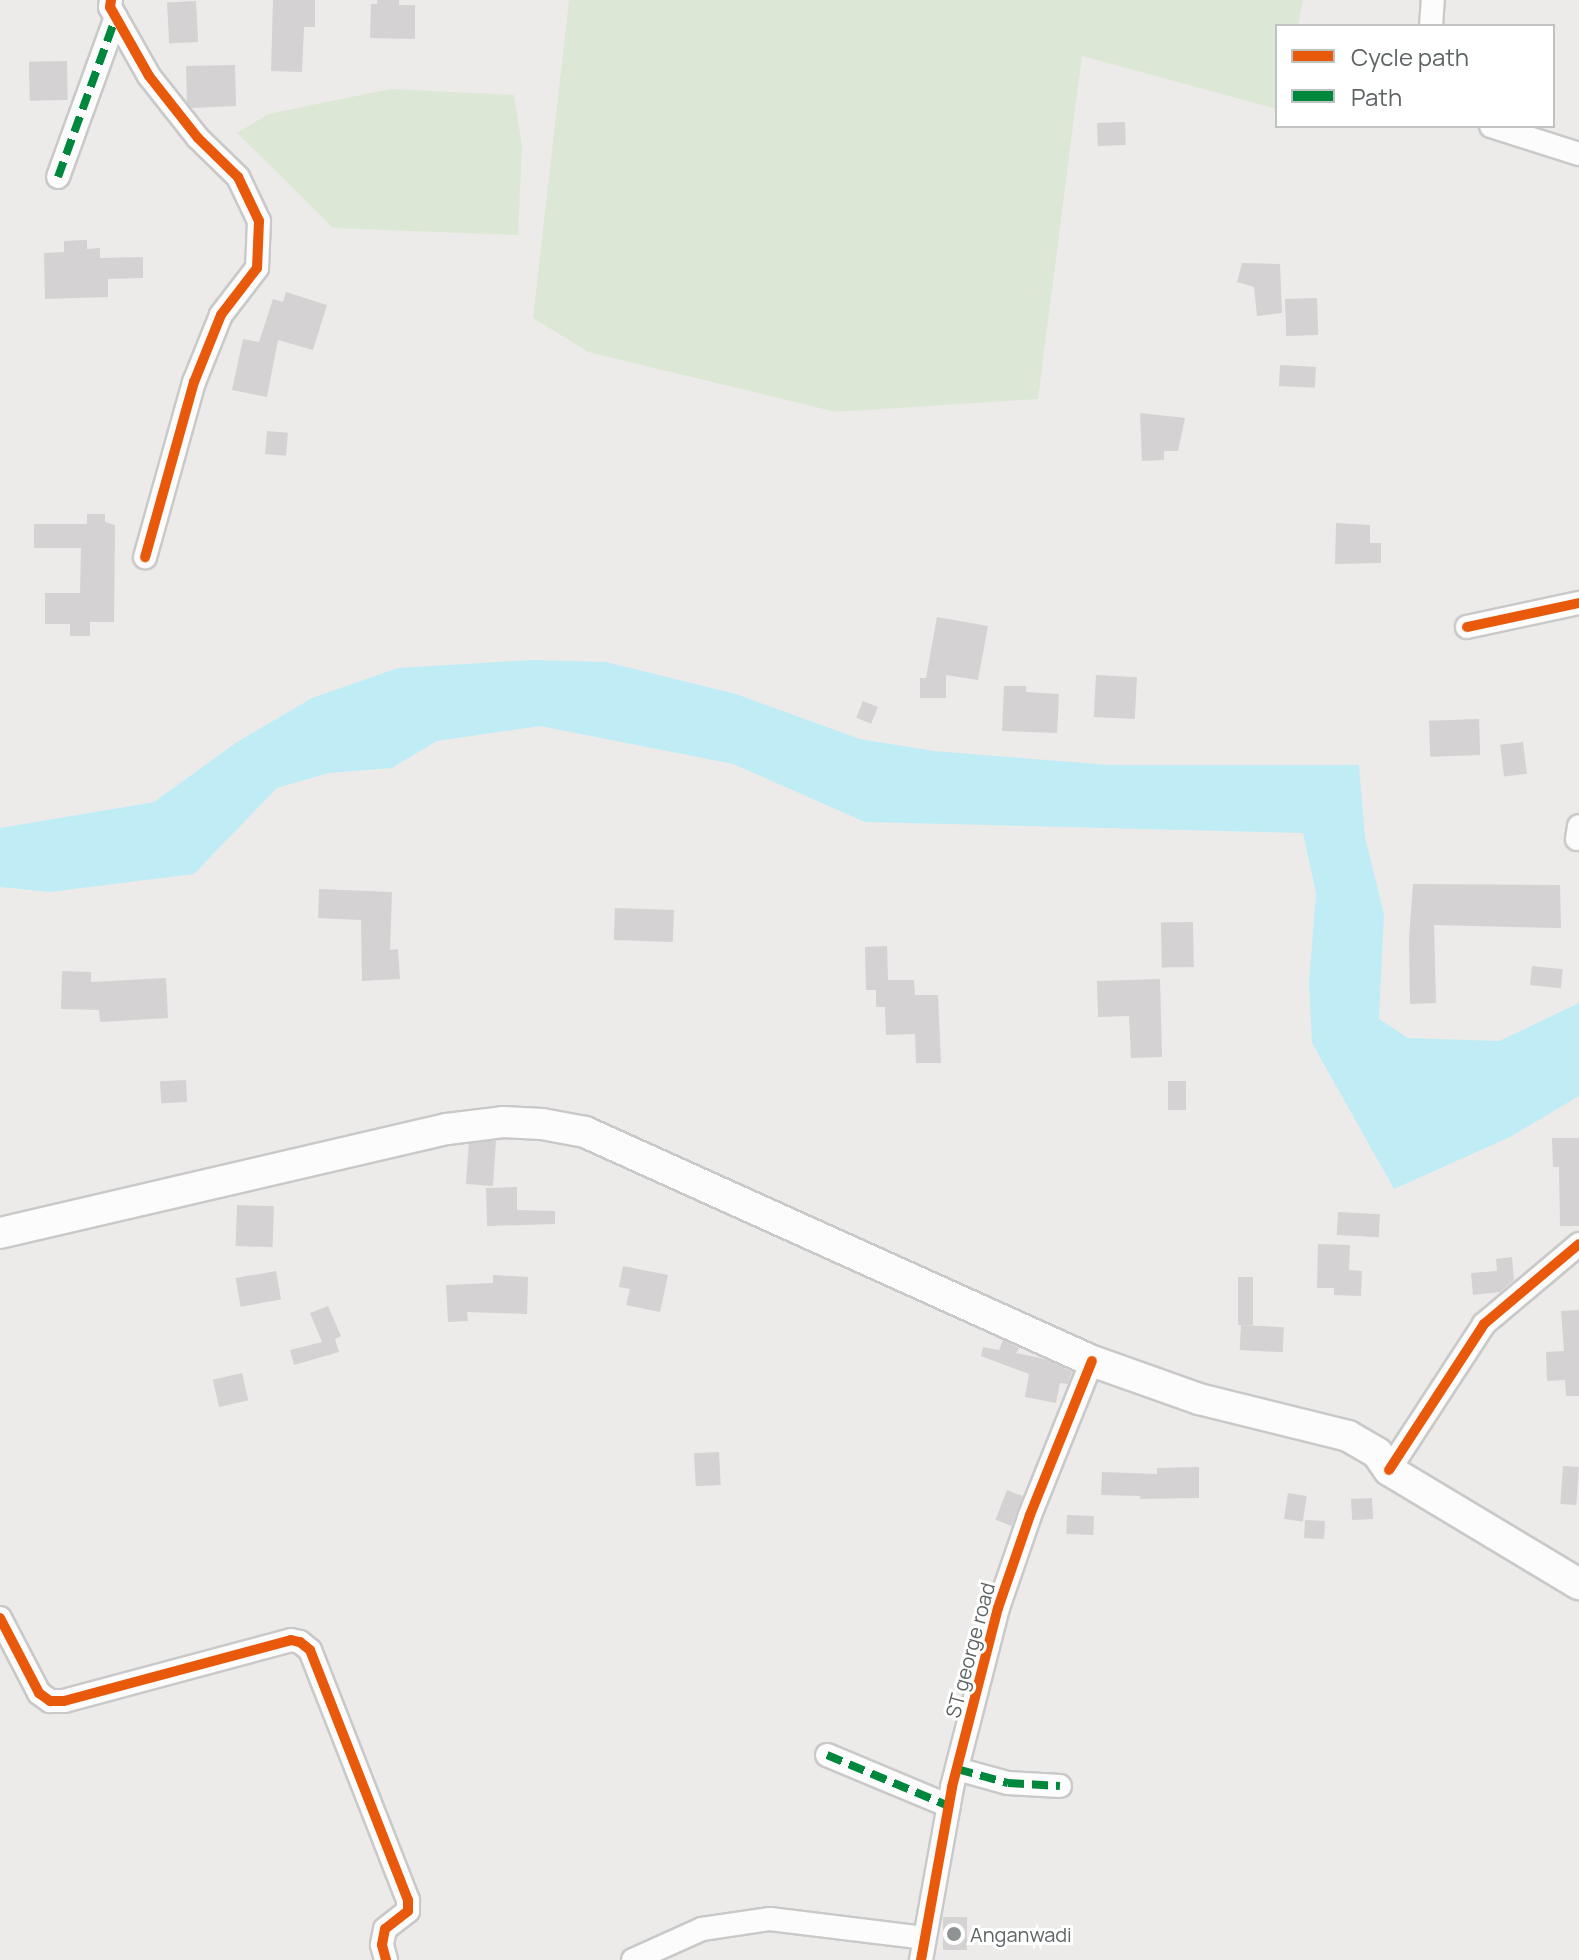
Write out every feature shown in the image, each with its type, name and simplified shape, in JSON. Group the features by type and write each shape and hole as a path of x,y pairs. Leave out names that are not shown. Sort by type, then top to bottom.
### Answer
{"main road":[{"path":"0,1233 447,1129 503,1122 542,1124 585,1132 1092,1361 1199,1399 1348,1436 1377,1453 1389,1470 1579,1584"}],"street":[{"path":"1431,24 1433,0"},
{"path":"58,177 113,9"},
{"path":"113,9 149,76 198,138 238,177 259,221 257,268 221,315 194,382 145,557"},
{"path":"1497,128 1579,154"},
{"path":"1467,627 1579,603"},
{"path":"1389,1470 1484,1324 1579,1244"},
{"name":"ST george road","path":"922,1949 957,1769 998,1608 1030,1515 1092,1361"},
{"path":"0,1618 39,1693 50,1701 64,1701 291,1640 300,1642 310,1650 408,1900 408,1911 385,1929 382,1945 386,1960"},
{"path":"827,1755 949,1806"},
{"path":"957,1769 1008,1783 1060,1786"},
{"path":"633,1960 702,1929 770,1919 922,1949"}],"green space":[{"path":"569,0 1303,0 1298,24 1275,24 1275,108 1082,56 1038,399 836,412 588,352 533,318"},
{"path":"390,89 514,95 522,146 518,235 333,228 237,133 268,114"}],"water":[{"path":"533,660 606,662 736,694 860,739 934,751 1109,765 1359,765 1365,837 1384,914 1379,1019 1408,1038 1499,1041 1579,1003 1579,1096 1510,1137 1394,1189 1312,1043 1309,982 1316,893 1303,833 865,822 733,764 540,726 437,741 392,768 329,773 277,788 194,874 50,892 0,887 0,828 154,802 237,742 312,698 398,668"}],"building":[{"path":"273,0 315,0 315,27 304,27 302,72 271,71"},
{"path":"377,0 399,0 399,5 415,5 415,39 370,38 371,4 377,4"},
{"path":"196,1 198,42 169,43 167,3"},
{"path":"67,61 68,100 30,101 29,62"},
{"path":"235,65 236,106 192,108 187,102 186,66"},
{"path":"1125,122 1126,145 1098,146 1097,123"},
{"path":"87,240 87,249 100,248 100,258 143,257 143,278 108,279 108,297 45,299 44,253 64,252 64,241"},
{"path":"1242,263 1280,264 1282,313 1257,316 1254,287 1237,282"},
{"path":"286,292 327,305 313,350 278,340 267,397 232,390 243,339 259,342 273,299 283,302"},
{"path":"1317,298 1318,335 1286,336 1285,299"},
{"path":"1280,365 1316,367 1315,388 1279,386"},
{"path":"1140,413 1185,418 1178,451 1164,451 1164,460 1142,461"},
{"path":"267,431 288,433 286,456 265,454"},
{"path":"87,514 105,514 105,522 115,525 114,622 90,622 90,636 70,636 70,624 45,624 45,593 80,593 81,548 34,548 34,524 87,524"},
{"path":"1336,523 1370,525 1370,543 1381,543 1381,563 1335,564"},
{"path":"937,617 988,626 978,680 946,675 946,698 920,698 920,678 926,678"},
{"path":"1096,675 1137,677 1135,719 1094,717"},
{"path":"1004,686 1026,686 1026,692 1059,694 1057,733 1002,731"},
{"path":"863,701 878,707 871,724 856,718"},
{"path":"1479,719 1480,755 1430,757 1429,721"},
{"path":"1523,742 1527,774 1504,777 1500,745"},
{"path":"1413,884 1560,885 1561,928 1434,925 1436,1003 1410,1004 1409,938"},
{"path":"319,889 392,892 390,950 398,949 400,979 362,981 361,920 318,918"},
{"path":"615,908 674,910 673,942 614,940"},
{"path":"1193,922 1194,967 1162,968 1161,923"},
{"path":"887,946 888,980 914,980 915,995 938,995 941,1063 916,1063 915,1034 886,1035 885,1007 876,1007 876,990 866,990 865,947"},
{"path":"1532,966 1563,969 1561,988 1530,985"},
{"path":"62,971 91,972 91,982 166,978 168,1018 100,1022 99,1010 61,1009"},
{"path":"1160,979 1162,1057 1131,1058 1129,1016 1098,1017 1097,981"},
{"path":"186,1080 187,1102 161,1103 160,1081"},
{"path":"1168,1081 1186,1081 1186,1110 1168,1110"},
{"path":"1552,1138 1579,1138 1579,1226 1560,1226 1559,1167 1553,1167"},
{"path":"469,1139 496,1141 493,1186 466,1184"},
{"path":"517,1187 517,1210 555,1211 555,1224 487,1226 486,1188"},
{"path":"237,1205 274,1206 273,1247 236,1246"},
{"path":"1338,1212 1380,1214 1379,1237 1337,1235"},
{"path":"1318,1244 1350,1245 1349,1270 1362,1271 1361,1296 1334,1295 1334,1288 1317,1288"},
{"path":"1512,1257 1514,1280 1500,1292 1473,1295 1471,1273 1497,1271 1496,1259"},
{"path":"623,1266 668,1275 660,1312 626,1305 630,1289 619,1287"},
{"path":"276,1271 281,1300 241,1307 236,1278"},
{"path":"493,1275 528,1277 527,1314 467,1312 468,1321 448,1322 446,1285 493,1283"},
{"path":"1238,1277 1253,1277 1253,1325 1238,1325"},
{"path":"328,1306 341,1336 335,1339 339,1352 294,1365 290,1350 322,1342 310,1313"},
{"path":"1579,1310 1579,1396 1566,1396 1565,1380 1547,1381 1546,1352 1564,1351 1561,1311"},
{"path":"1241,1325 1284,1327 1283,1352 1240,1350"},
{"path":"1003,1340 1019,1348 1016,1353 1045,1359 1072,1372 1068,1384 1060,1383 1056,1403 1025,1397 1029,1374 981,1356 983,1347 999,1350"},
{"path":"242,1373 248,1400 219,1407 213,1380"},
{"path":"719,1452 721,1485 696,1486 694,1453"},
{"path":"1563,1466 1579,1467 1576,1505 1560,1504"},
{"path":"1199,1467 1199,1498 1140,1499 1140,1496 1101,1495 1102,1472 1157,1474 1157,1468"},
{"path":"1007,1490 1023,1496 1011,1526 996,1520"},
{"path":"1288,1493 1307,1496 1303,1522 1284,1519"},
{"path":"1372,1498 1373,1519 1352,1520 1351,1499"},
{"path":"1067,1515 1094,1516 1093,1535 1066,1534"},
{"path":"1305,1520 1325,1521 1324,1539 1304,1538"},
{"name":"Anganwadi","path":"943,1917 967,1917 967,1950 943,1950"}],"marked path":[{"path":"58,177 116,17"},
{"path":"827,1755 949,1806"},
{"path":"957,1769 1008,1783 1060,1786"}],"cycle path":[{"path":"111,0 110,7 149,76 198,138 238,177 259,221 257,268 221,315 194,382 145,557"},
{"path":"1467,627 1579,603"},
{"path":"1389,1470 1484,1324 1579,1244"},
{"path":"921,1960 952,1787 998,1608 1030,1515 1092,1361"},
{"path":"0,1618 39,1693 50,1701 64,1701 291,1640 300,1642 310,1650 408,1900 408,1911 385,1929 382,1945 386,1960"}],"place":[{"name":"Anganwadi","path":"954,1934"}]}
